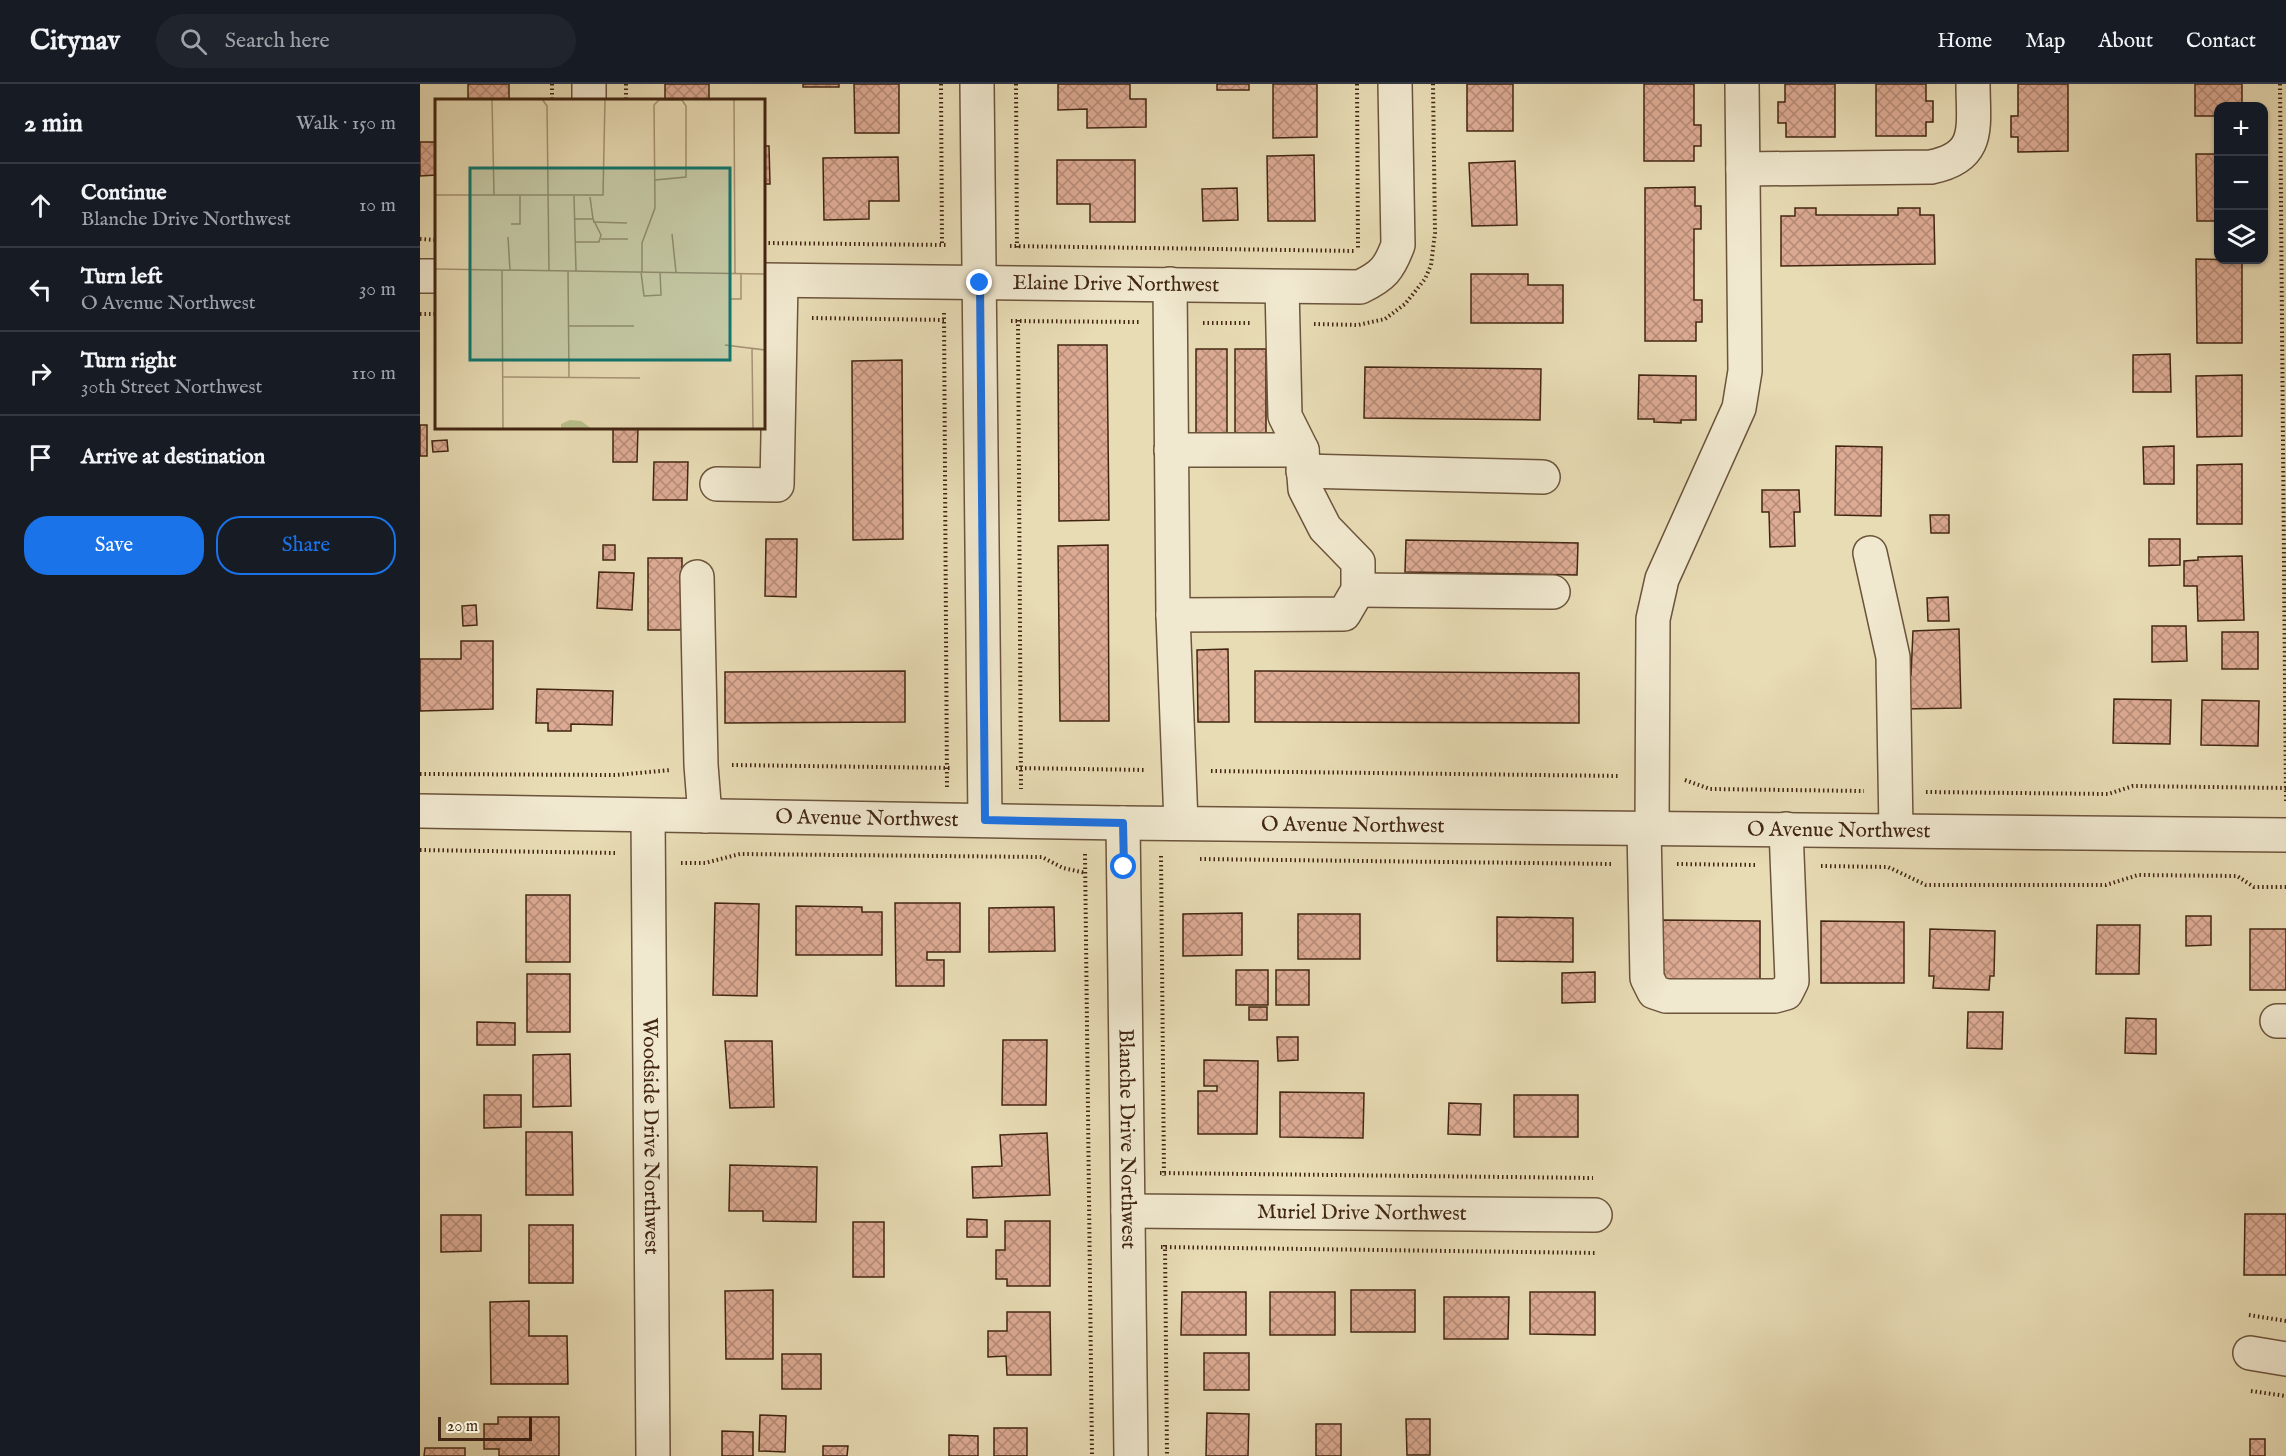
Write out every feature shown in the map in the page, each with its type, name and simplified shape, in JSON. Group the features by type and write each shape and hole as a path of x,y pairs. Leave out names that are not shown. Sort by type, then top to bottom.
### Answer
{"street":[{"path":"588,84 589,99"},
{"path":"977,84 985,820"},
{"name":"Elaine Drive Northwest","path":"772,281 1360,287 1378,278 1391,264 1398,245 1395,84"},
{"path":"1742,84 1745,370 1739,408 1662,579 1653,619 1646,864 1647,978 1654,992 1666,996 1775,996 1786,993 1792,981 1786,829"},
{"path":"1743,169 1931,167 1952,163 1967,150 1973,131 1973,84"},
{"path":"717,484 777,485 781,318 772,281"},
{"path":"1170,284 1173,615 1179,771 1171,823"},
{"path":"1173,615 1344,614 1358,590 1358,562 1325,528 1305,489 1302,461 1285,416 1282,287"},
{"path":"1171,450 1543,477"},
{"path":"1870,553 1893,657 1896,830"},
{"path":"697,577 701,765 705,816"},
{"path":"1358,590 1553,592"},
{"name":"O Avenue Northwest","path":"420,812 1123,823 2286,835"},
{"name":"Woodside Drive Northwest","path":"648,816 653,1456"},
{"name":"Blanche Drive Northwest","path":"1123,823 1131,1456"},
{"name":"Muriel Drive Northwest","path":"1128,1211 1595,1215"},
{"path":"2250,1353 2286,1359"}],"path":[{"path":"941,84 942,252"},
{"path":"1016,84 1018,254"},
{"path":"1357,84 1359,258"},
{"path":"2280,84 2286,809"},
{"path":"420,239 435,240"},
{"path":"765,243 950,245"},
{"path":"1000,246 1358,251"},
{"path":"944,306 946,819"},
{"path":"1018,314 1021,820"},
{"path":"781,318 951,320"},
{"path":"1012,768 1621,776"},
{"path":"1680,778 1710,789 2108,794 2133,786 2286,788"},
{"path":"1085,822 1092,1456"},
{"path":"1164,1182 1161,859 1171,823"},
{"path":"420,850 622,853"},
{"path":"671,862 705,863 740,854 1042,857 1063,868 1095,874"},
{"path":"1153,859 1173,859"},
{"path":"1196,859 1888,867 1926,885 2106,885 2138,874 2237,876 2254,887 2286,887"},
{"path":"1156,1173 1593,1178"},
{"path":"1165,1239 1167,1456"},
{"path":"1157,1247 1595,1253"},
{"path":"2249,1315 2286,1321"},
{"path":"2251,1391 2286,1396"}],"building":[{"path":"468,84 509,84 509,99 468,99"},
{"path":"665,84 709,84 709,99 665,99"},
{"path":"803,84 839,84 839,87 803,87"},
{"path":"854,84 899,84 899,133 855,133"},
{"path":"1058,84 1130,84 1130,99 1146,99 1146,127 1087,128 1087,109 1058,110"},
{"path":"1217,84 1249,84 1249,90 1217,90"},
{"path":"1273,84 1317,84 1317,137 1273,138"},
{"path":"1467,84 1513,84 1513,131 1467,131"},
{"path":"1644,84 1694,84 1694,125 1701,125 1701,146 1694,146 1694,161 1644,161"},
{"path":"1785,84 1835,84 1835,137 1786,137 1786,123 1778,123 1778,102 1785,102"},
{"path":"1876,84 1926,84 1926,101 1933,101 1933,122 1926,122 1926,136 1876,136"},
{"path":"2018,84 2068,84 2068,151 2018,152 2018,137 2011,137 2011,116 2018,116"},
{"path":"2195,84 2242,84 2242,102 2214,102 2214,116 2195,116"},
{"path":"420,142 435,142 435,175 420,176"},
{"path":"765,146 769,146 770,184 765,184"},
{"path":"2196,154 2214,154 2214,221 2197,221"},
{"path":"1314,155 1315,221 1268,221 1267,156"},
{"path":"898,157 899,201 869,201 869,219 824,220 823,158"},
{"path":"1057,160 1135,160 1135,222 1090,222 1090,204 1057,204"},
{"path":"1515,161 1517,225 1472,226 1469,163"},
{"path":"1695,187 1695,206 1701,206 1701,229 1694,229 1694,300 1702,300 1702,322 1696,322 1696,341 1645,341 1645,188"},
{"path":"1237,188 1238,220 1203,221 1202,189"},
{"path":"1795,208 1816,208 1816,215 1898,215 1898,208 1920,208 1920,215 1934,215 1935,264 1781,266 1781,216 1795,216"},
{"path":"2196,259 2214,259 2214,264 2242,264 2242,343 2197,343"},
{"path":"1471,274 1528,274 1528,285 1563,285 1563,323 1471,323"},
{"path":"1058,345 1107,345 1109,520 1059,521"},
{"path":"1196,349 1227,349 1227,435 1196,435"},
{"path":"1235,349 1266,349 1266,435 1235,434"},
{"path":"2170,354 2171,392 2133,392 2133,355"},
{"path":"902,360 903,539 853,540 852,361"},
{"path":"1365,367 1541,369 1540,420 1364,418"},
{"path":"1639,375 1696,376 1696,420 1681,420 1681,423 1638,419"},
{"path":"2242,375 2242,436 2197,437 2196,376"},
{"path":"420,425 427,425 427,456 420,456"},
{"path":"613,429 638,429 637,462 613,462"},
{"path":"447,440 448,451 433,452 432,441"},
{"path":"1836,446 1882,447 1881,516 1835,515"},
{"path":"2174,446 2174,484 2144,484 2143,447"},
{"path":"654,462 688,462 687,500 653,500"},
{"path":"2242,464 2242,524 2197,524 2197,465"},
{"path":"1762,490 1799,490 1800,512 1794,512 1795,546 1770,547 1769,512 1762,512"},
{"path":"1930,515 1949,515 1949,533 1931,533"},
{"path":"766,539 797,539 796,597 765,596"},
{"path":"2149,539 2180,539 2180,565 2149,566"},
{"path":"1406,540 1578,543 1577,575 1405,572"},
{"path":"603,545 615,545 615,560 603,560"},
{"path":"1108,545 1109,721 1060,721 1058,546"},
{"path":"2242,556 2244,620 2198,621 2197,586 2184,586 2184,561 2198,560 2198,557"},
{"path":"648,558 682,558 682,630 648,630"},
{"path":"599,572 634,573 632,610 597,608"},
{"path":"1948,597 1949,621 1928,621 1927,598"},
{"path":"476,605 477,625 463,626 462,606"},
{"path":"2152,626 2186,626 2187,661 2152,662"},
{"path":"1959,629 1961,708 1903,709 1902,676 1911,675 1913,631"},
{"path":"2222,632 2258,632 2258,669 2222,669"},
{"path":"461,641 493,641 493,709 420,711 420,659 461,659"},
{"path":"1228,649 1229,722 1198,722 1197,650"},
{"path":"905,671 905,722 725,723 725,672"},
{"path":"1255,671 1579,673 1579,723 1255,722"},
{"path":"537,689 613,691 612,725 571,724 571,731 548,731 548,723 536,723"},
{"path":"2114,699 2171,700 2170,744 2113,743"},
{"path":"2202,700 2259,701 2258,746 2201,745"},
{"path":"526,895 570,895 570,962 526,962"},
{"path":"715,903 759,904 757,996 713,995"},
{"path":"895,903 960,903 960,952 927,952 927,960 944,960 944,986 896,986"},
{"path":"796,906 862,907 862,912 882,912 882,955 796,955"},
{"path":"1054,907 1055,951 989,952 989,908"},
{"path":"1242,913 1242,955 1183,956 1183,914"},
{"path":"1298,914 1360,914 1360,959 1298,959"},
{"path":"2186,916 2211,916 2211,945 2186,946"},
{"path":"1497,917 1573,918 1573,962 1497,961"},
{"path":"1662,920 1760,921 1760,983 1661,982"},
{"path":"1821,921 1904,922 1904,983 1821,983"},
{"path":"2097,925 2140,925 2139,974 2096,974"},
{"path":"1930,929 1995,931 1994,976 1990,976 1989,990 1933,988 1934,976 1929,976"},
{"path":"2250,929 2286,929 2286,990 2250,990"},
{"path":"1236,970 1268,970 1268,1005 1236,1005"},
{"path":"1276,970 1309,970 1309,1005 1276,1005"},
{"path":"1595,972 1595,1002 1562,1003 1562,973"},
{"path":"527,974 570,974 570,1032 527,1032"},
{"path":"1249,1007 1267,1007 1267,1020 1249,1020"},
{"path":"1968,1012 2003,1012 2002,1049 1967,1048"},
{"path":"2126,1018 2156,1019 2156,1054 2125,1053"},
{"path":"477,1022 515,1023 515,1045 477,1045"},
{"path":"1277,1037 1298,1037 1298,1060 1278,1061"},
{"path":"1003,1040 1047,1040 1046,1105 1002,1105"},
{"path":"725,1041 772,1041 774,1107 730,1108"},
{"path":"570,1054 571,1106 533,1107 533,1055"},
{"path":"1204,1060 1258,1061 1257,1134 1198,1134 1198,1091 1217,1091 1217,1086 1204,1086"},
{"path":"1280,1092 1364,1093 1363,1138 1280,1137"},
{"path":"484,1095 521,1095 521,1127 484,1128"},
{"path":"1514,1095 1578,1095 1578,1137 1514,1137"},
{"path":"1449,1103 1481,1104 1480,1135 1448,1134"},
{"path":"526,1132 572,1132 573,1195 526,1195"},
{"path":"1047,1133 1050,1195 973,1198 972,1167 1002,1166 1000,1135"},
{"path":"730,1165 817,1167 816,1222 763,1221 763,1211 729,1211"},
{"path":"2245,1214 2286,1214 2286,1275 2244,1275"},
{"path":"441,1215 481,1215 481,1251 441,1252"},
{"path":"967,1219 987,1220 987,1237 967,1237"},
{"path":"1005,1221 1050,1221 1050,1286 1007,1286 1007,1279 996,1279 996,1250 1005,1250"},
{"path":"853,1222 884,1222 884,1277 853,1277"},
{"path":"529,1225 573,1225 573,1283 529,1283"},
{"path":"773,1290 773,1359 726,1359 725,1291"},
{"path":"1351,1290 1415,1290 1415,1332 1351,1332"},
{"path":"1182,1292 1246,1292 1246,1335 1181,1335"},
{"path":"1270,1292 1335,1292 1335,1335 1270,1335"},
{"path":"1530,1292 1595,1292 1595,1335 1530,1334"},
{"path":"1444,1297 1509,1297 1508,1339 1444,1339"},
{"path":"529,1301 529,1336 567,1336 568,1384 491,1384 490,1302"},
{"path":"1007,1312 1050,1312 1051,1375 1007,1375 1006,1356 988,1357 988,1331 1007,1331"},
{"path":"1204,1353 1249,1353 1249,1390 1204,1390"},
{"path":"782,1354 821,1354 821,1389 782,1389"},
{"path":"1207,1413 1249,1414 1248,1456 1206,1456"},
{"path":"760,1415 786,1416 785,1452 759,1451"},
{"path":"498,1417 559,1417 559,1456 499,1456 499,1449 484,1449 484,1424 498,1424"},
{"path":"1406,1419 1430,1419 1430,1455 1407,1455"},
{"path":"1316,1424 1341,1424 1341,1456 1316,1456"},
{"path":"994,1428 1027,1428 1027,1456 994,1456"},
{"path":"722,1431 753,1432 753,1456 722,1456"},
{"path":"949,1435 978,1436 978,1456 949,1456"},
{"path":"2250,1439 2265,1439 2265,1456 2250,1456"},
{"path":"823,1446 848,1446 847,1456 823,1456"},
{"path":"425,1448 465,1448 465,1456 424,1456"}],"route":[{"path":"980,283 985,820 1123,823 1124,867"}]}
